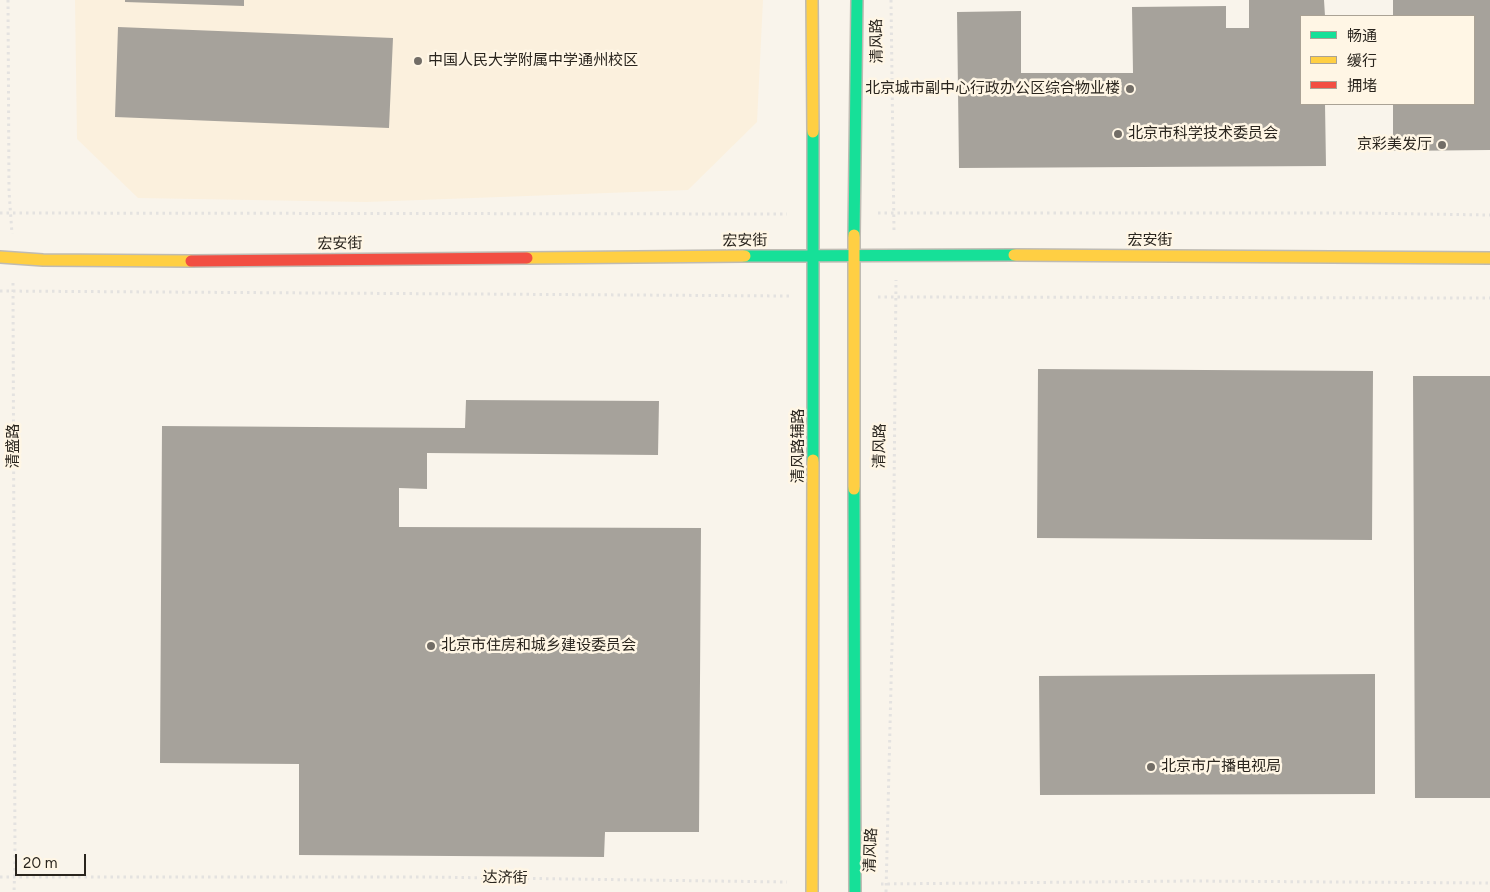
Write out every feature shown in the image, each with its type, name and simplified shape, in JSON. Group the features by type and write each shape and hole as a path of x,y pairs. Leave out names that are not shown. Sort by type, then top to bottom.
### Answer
{"street":[{"name":"清风路辅路","path":"812,0 812,255 814,296 812,887"},
{"name":"清风路","path":"855,887 854,255 856,0"},
{"name":"宏安街","path":"0,257 43,260 140,261 812,255 1490,258"}],"path":[{"name":"清盛路","path":"8,0 9,191 12,213 13,258 14,892"},
{"name":"清风路","path":"886,892 894,603 897,297 891,0"},
{"name":"宏安街","path":"0,213 812,214"},
{"name":"宏安街","path":"855,213 1358,213 1490,215"},
{"path":"0,291 814,296"},
{"path":"854,297 1490,298"},
{"name":"达济街","path":"0,877 425,878 812,887"},
{"path":"855,887 886,884 1192,881 1490,882"}],"shaded area":[{"name":"中国人民大学附属中学通州校区","path":"75,0 763,0 757,122 688,190 366,202 138,198 77,139"}],"building":[{"path":"125,0 244,0 244,6 125,2"},
{"name":"北京城市副中心行政办公区综合物业楼","path":"1249,0 1324,0 1325,15 1300,15 1300,105 1325,105 1326,166 959,168 957,12 1021,11 1021,73 1133,73 1132,7 1226,6 1226,28 1249,28"},
{"path":"1393,0 1490,0 1490,150 1393,151 1393,105 1475,105 1475,15 1393,15"},
{"path":"118,27 393,38 389,128 115,117"},
{"path":"1038,369 1373,371 1372,540 1037,538"},
{"path":"1413,376 1490,376 1490,798 1415,798"},
{"name":"北京市住房和城乡建设委员会","path":"466,400 659,401 658,455 427,453 427,489 399,488 399,527 701,528 699,832 605,832 604,857 299,855 299,764 160,763 162,426 465,428"},
{"path":"1375,674 1375,794 1040,795 1039,676"}],"traffic: fast":[{"path":"854,235 857,0"},
{"path":"813,132 813,460"},
{"path":"745,256 1014,255"},
{"path":"854,489 855,892"}],"traffic: slow":[{"path":"812,0 813,132"},
{"path":"854,235 854,489"},
{"path":"1014,255 1490,258"},
{"path":"527,258 745,256"},
{"path":"0,257 43,260 191,261"},
{"path":"812,892 813,460"}],"traffic: jam":[{"path":"191,261 527,258"}],"place":[{"name":"中国人民大学附属中学通州校区","path":"418,61"},
{"name":"北京城市副中心行政办公区综合物业楼","path":"1130,89"},
{"name":"北京市科学技术委员会","path":"1118,134"},
{"name":"京彩美发厅","path":"1442,145"},
{"name":"北京市住房和城乡建设委员会","path":"431,646"},
{"name":"北京市广播电视局","path":"1151,767"}]}
